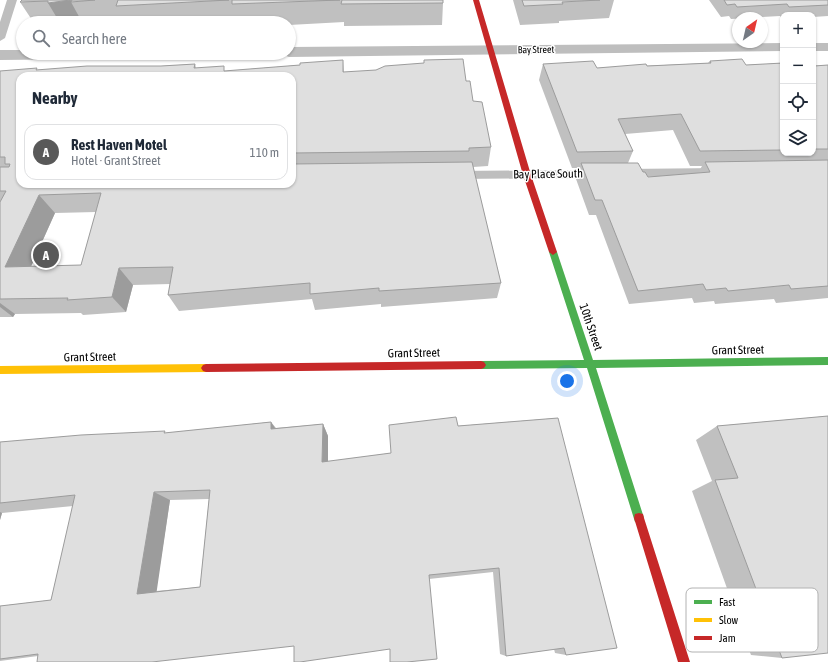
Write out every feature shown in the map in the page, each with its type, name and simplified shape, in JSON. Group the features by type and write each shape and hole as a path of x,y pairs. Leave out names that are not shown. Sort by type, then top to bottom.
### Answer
{"street":[{"name":"10th Street","path":"476,0 527,175 590,363 684,662"},
{"name":"Bay Street","path":"296,52 780,47"},
{"path":"816,47 828,47"},
{"path":"0,55 16,55"},
{"name":"Grant Street","path":"0,370 828,361"}],"lane":[{"path":"0,38 12,0"},
{"name":"Bay Place South","path":"441,176 733,172"}],"building":[{"path":"22,0 70,0 48,3 48,1 20,2"},
{"path":"72,0 95,0 71,2"},
{"path":"118,0 229,0 116,6"},
{"path":"232,0 340,0 232,4"},
{"path":"342,0 443,0 443,3 341,4"},
{"path":"522,0 600,0 524,6"},
{"path":"724,0 828,0 828,5 789,7 787,4 737,7 735,4 727,5"},
{"path":"463,59 466,81 470,81 473,101 482,102 491,147 469,148 469,151 296,153 296,72 16,72 16,188 296,188 296,164 472,162 501,283 379,291 379,288 310,294 310,283 168,295 173,267 119,268 112,297 67,300 68,298 0,299 0,202 6,191 0,191 0,167 9,167 10,164 5,164 5,157 0,157 0,71 87,66 161,66 195,64 194,68 224,66 224,71 343,60 343,72 376,70 385,66 424,63 424,60","holes":["101,193 81,265 5,267 39,195"]},
{"path":"742,59 746,65 780,63 780,150 700,151 681,114 618,119 633,151 577,152 543,64 593,61 597,68 646,64 647,66 711,63 710,61"},
{"path":"828,65 828,149 816,149 816,66"},
{"path":"828,160 828,286 791,289 789,285 728,291 726,288 706,290 703,284 638,291 602,200 595,200 581,163 638,163 648,177 710,172 705,162"},
{"path":"828,416 828,653 782,658 780,652 818,652 818,588 756,588 715,480 738,478 717,426"},
{"path":"456,417 458,426 558,418 617,648 566,655 564,648 506,656 499,568 429,575 437,659 390,662 390,649 294,662 294,646 152,662 37,662 38,654 0,659 0,606 51,600 75,495 0,503 0,442 81,435 165,431 164,433 271,422 271,429 323,424 322,462 391,453 389,425","holes":["210,490 200,587 137,594 154,492"]}],"traffic: fast":[{"path":"553,252 639,518"},
{"path":"481,365 828,361"}],"traffic: slow":[{"path":"0,370 206,368"}],"traffic: jam":[{"path":"476,0 527,175 553,252"},
{"path":"206,368 481,365"},
{"path":"639,518 684,662"}],"place":[{"name":"Rest Haven Motel","path":"46,255"}]}
